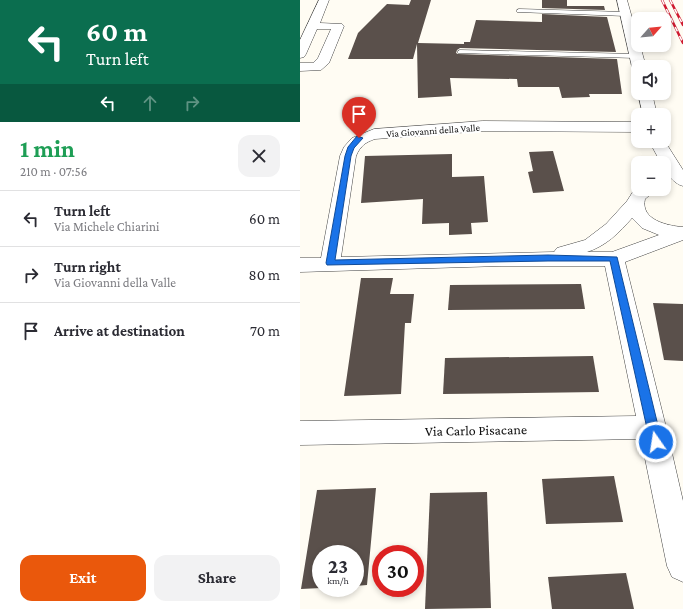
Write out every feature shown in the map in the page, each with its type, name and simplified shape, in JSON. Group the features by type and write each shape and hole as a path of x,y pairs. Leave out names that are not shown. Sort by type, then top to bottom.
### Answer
{"street":[{"path":"300,54 314,26 324,0"},
{"path":"622,0 637,60"},
{"path":"300,67 316,67 324,60 338,26 314,26"},
{"name":"Via Giovanni della Valle","path":"330,263 348,156 351,147 359,138 374,134 483,126 631,126"},
{"path":"660,148 670,165 683,181"},
{"path":"671,187 683,188"},
{"path":"548,258 592,244 613,228 640,196"},
{"path":"641,196 637,212 644,220 655,227 683,233"},
{"path":"300,265 548,258 614,259 683,233"},
{"path":"614,259 683,566"},
{"name":"Via Carlo Pisacane","path":"300,433 652,427"}],"lane":[{"path":"519,11 626,14"},
{"path":"460,52 631,62"}],"building":[{"path":"411,0 431,0 418,43 464,44 464,42 470,42 476,20 542,22 542,14 607,17 616,52 460,48 456,53 617,59 622,94 589,94 590,97 562,98 559,87 518,87 517,79 450,78 452,96 418,98 417,44 413,59 348,59 358,33 387,4 409,5"},
{"path":"542,0 567,0 567,6 604,6 605,10 542,8"},
{"path":"553,151 564,191 533,193 528,172 533,171 529,152"},
{"path":"452,154 452,177 484,176 488,222 471,223 472,234 449,235 449,223 422,224 423,199 361,203 365,156"},
{"path":"361,278 393,278 390,294 414,294 411,323 405,323 401,394 344,396"},
{"path":"581,284 585,309 448,310 450,285"},
{"path":"653,303 683,304 683,361 664,360"},
{"path":"593,356 599,392 443,394 445,358"},
{"path":"614,476 623,522 546,524 542,479"},
{"path":"376,488 367,585 364,585 364,545 312,545 312,588 301,589 317,490"},
{"path":"487,492 491,608 425,609 430,493"},
{"path":"626,573 634,609 552,609 548,577"}],"railway":[{"path":"662,0 683,43"},
{"path":"670,0 683,25"}],"route":[{"path":"359,138 351,147 348,156 330,263 548,258 614,259 656,442"}]}
